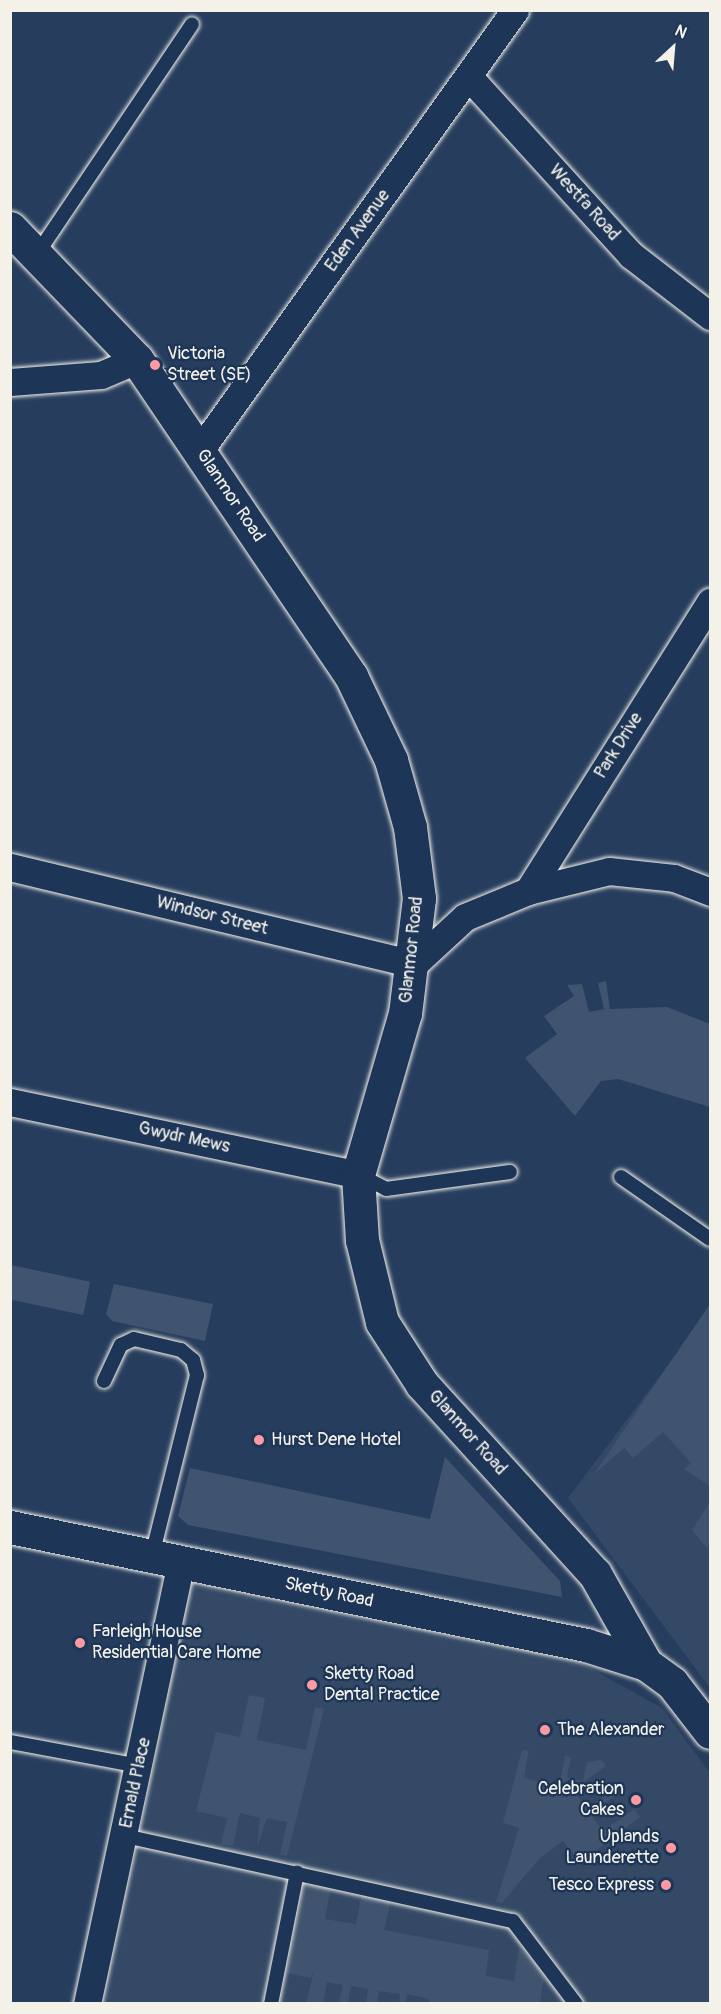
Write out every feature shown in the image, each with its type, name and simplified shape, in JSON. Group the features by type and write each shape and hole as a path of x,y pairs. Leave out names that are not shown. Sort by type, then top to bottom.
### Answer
{"street":[{"name":"Eden Avenue","path":"200,450 515,10"},
{"name":"Westfa Road","path":"469,77 632,255 711,316"},
{"name":"Glanmor Road","path":"10,228 137,360 351,676 391,760 410,827 419,898 414,964 358,1175 362,1240 382,1322 422,1384 596,1574 646,1664"},
{"path":"10,382 101,375 137,360"},
{"name":"Park Drive","path":"528,891 711,602"},
{"name":"Windsor Street","path":"10,867 414,964"},
{"path":"414,964 465,917 528,891 609,871 674,878 711,892"},
{"name":"Gwydr Mews","path":"10,1102 358,1175"},
{"name":"Sketty Road","path":"10,1527 586,1645 646,1664"},
{"name":"Ernald Place","path":"87,2004 140,1766 167,1558"},
{"path":"646,1664 672,1683 711,1732"}],"lane":[{"path":"37,254 192,24"},
{"path":"358,1175 386,1189 510,1172"},
{"path":"621,1177 711,1239"},
{"path":"104,1381 121,1345 134,1339 181,1350 193,1360 197,1375 167,1558"},
{"path":"10,1742 140,1766"},
{"path":"125,1836 513,1921 576,2004"},
{"path":"271,2004 297,1872"}],"shaded area":[{"path":"606,981 610,1009 667,1007 710,1024 710,1107 618,1079 601,1081 575,1116 525,1058 557,1034 544,1016 574,996 567,985 582,984 589,1012 604,1009 598,983"},
{"path":"11,1265 90,1282 83,1315 10,1300"},
{"path":"114,1284 213,1304 205,1341 112,1321 106,1314"},
{"path":"710,1304 710,1486 684,1469 691,1463 663,1432 633,1458 624,1448 594,1474"},
{"path":"671,1361 710,1389 710,1688 568,1498"},
{"path":"445,1457 560,1581 562,1597 188,1525 178,1516 190,1468 430,1519"},
{"path":"710,1502 710,1543 707,1548 692,1530"},
{"path":"191,1585 579,1662 662,1708 710,1773 710,2003 105,2004"},
{"path":"249,1695 265,1698 257,1740 306,1750 315,1707 324,1709 287,1856 280,1855 287,1822 267,1818 257,1847 260,1818 240,1813 233,1846 221,1844 227,1818 196,1811 216,1732 240,1737"},
{"path":"522,1750 529,1751 524,1778 559,1786 565,1756 571,1757 567,1777 583,1781 587,1762 601,1760 606,1766 573,1790 587,1808 618,1786 622,1791 590,1814 603,1831 634,1809 640,1817 580,1863 563,1841 539,1859 502,1903 496,1902 519,1828 503,1823"},
{"path":"304,1886 331,1887 325,1919 356,1924 362,1892 391,1900 384,1930 489,1950 486,1976 514,1981 519,1948 545,1973 540,2003 429,2003 429,1999 407,1994 405,2003 399,2003 400,1994 379,1991 377,2003 366,2003 368,1989 351,1986 348,2003 339,2003 343,1985 327,1982 323,2003 306,2004 314,1970 311,1978 287,1973"}],"place":[{"name":"Victoria Street (SE)","path":"155,365"},
{"name":"Hurst Dene Hotel","path":"259,1440"},
{"name":"Farleigh House Residential Care Home","path":"80,1643"},
{"name":"Sketty Road Dental Practice","path":"312,1685"},
{"name":"The Alexander","path":"545,1730"},
{"name":"Celebration Cakes","path":"636,1800"},
{"name":"Uplands Launderette","path":"671,1848"},
{"name":"Tesco Express","path":"666,1885"}]}
